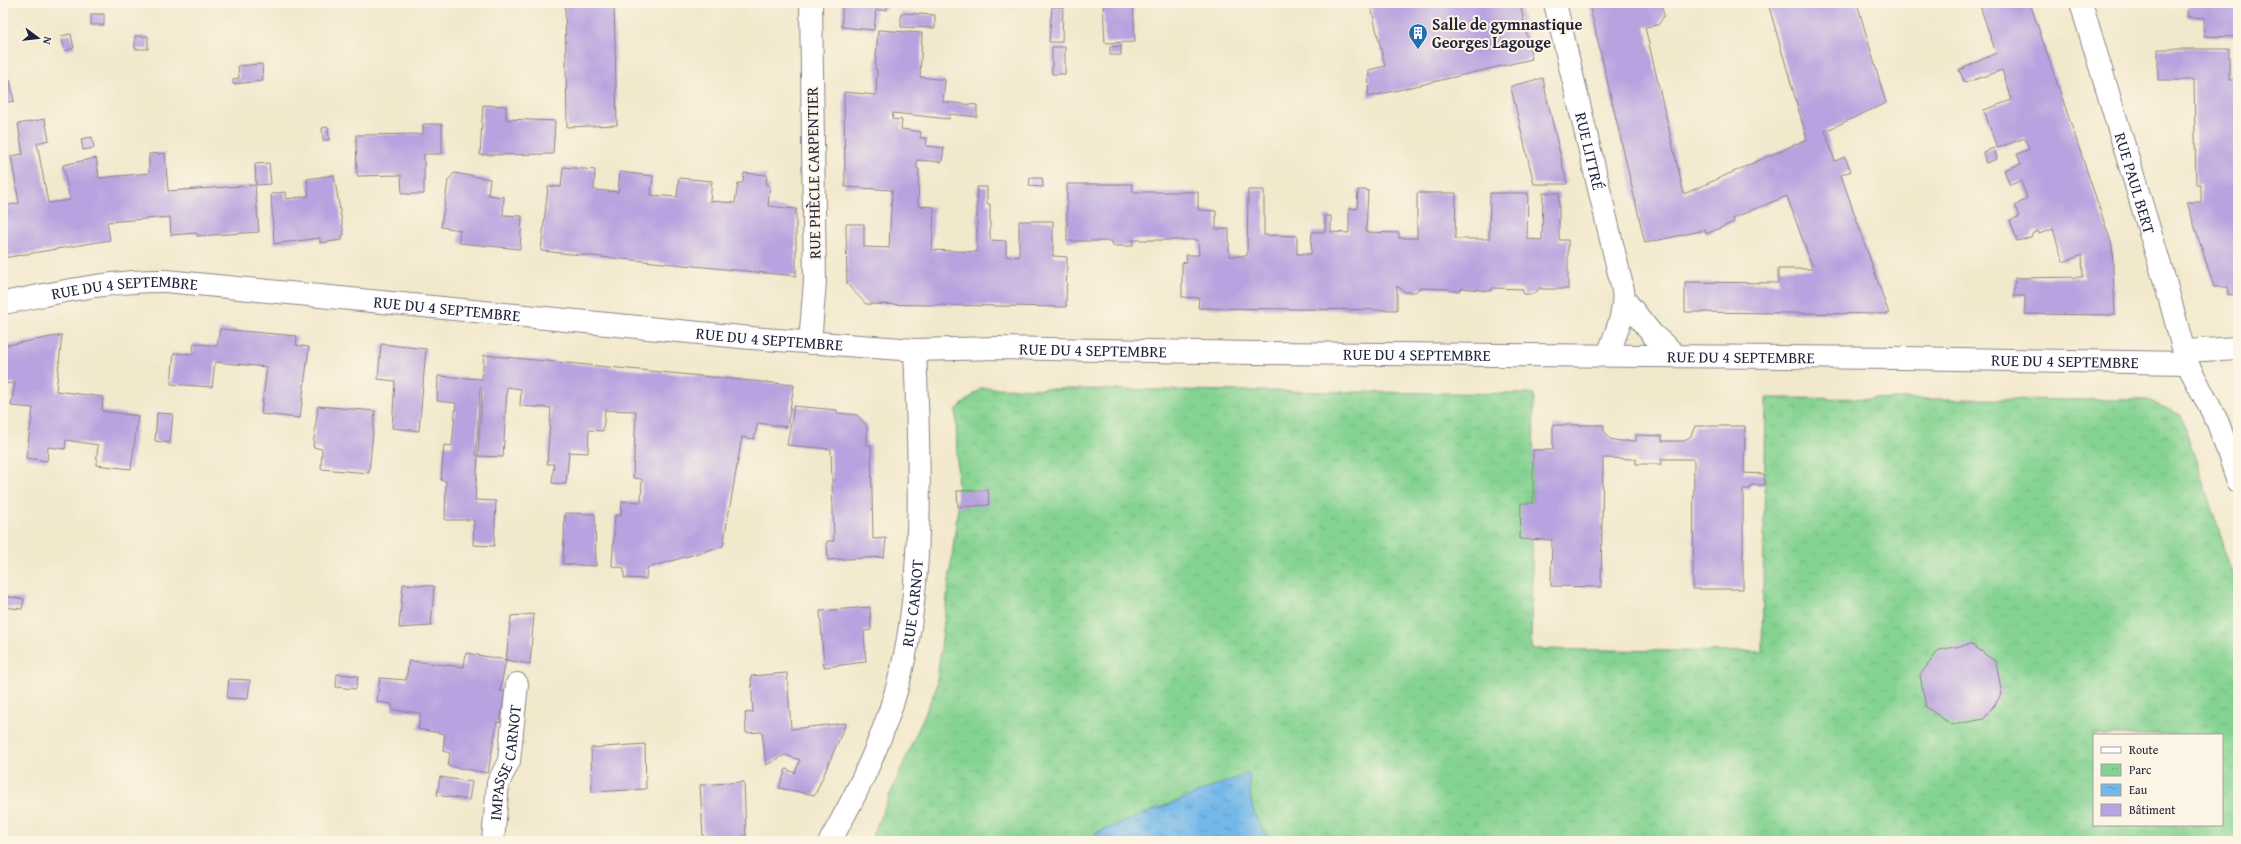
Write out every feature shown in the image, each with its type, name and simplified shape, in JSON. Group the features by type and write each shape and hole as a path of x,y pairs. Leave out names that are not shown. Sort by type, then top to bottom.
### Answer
{"street":[{"name":"RUE PHÈCLE CARPENTIER","path":"810,343 815,281 811,3"},
{"name":"RUE LITTRÉ","path":"1555,3 1624,299 1622,315 1608,355"},
{"name":"RUE PAUL BERT","path":"2081,3 2186,357 2218,423 2238,481"},
{"name":"RUE DU 4 SEPTEMBRE","path":"3,303 103,285 135,281 166,281 810,343 915,350 996,348 1253,353 1903,358 2186,357 2238,348"},
{"name":"RUE LITTRÉ","path":"1624,299 1652,334 1677,356"},
{"name":"RUE CARNOT","path":"830,841 850,805 870,762 891,705 906,650 914,597 918,532 915,350"},
{"name":"IMPASSE CARNOT","path":"493,841 498,783 509,761 516,684"}],"green space":[{"path":"981,388 1534,394 1531,649 1762,652 1766,398 2147,400 2181,415 2238,589 2238,841 870,841 936,688 958,507 956,410"}],"water":[{"path":"1249,773 1250,794 1253,809 1259,824 1270,841 1094,841 1096,833"}],"building":[{"path":"565,3 614,3 617,125 567,127"},
{"path":"842,3 887,3 887,10 876,10 874,30 842,27"},
{"path":"1103,3 1133,3 1135,42 1105,43"},
{"name":"Salle de gymnastique Georges Lagouge","path":"1370,3 1520,3 1532,59 1368,97 1369,70 1385,66"},
{"path":"1589,3 1661,3 1664,16 1658,25 1645,27 1684,194 1807,139 1768,3 1857,3 1886,103 1825,131 1835,161 1845,157 1851,171 1841,175 1889,314 1685,312 1685,282 1778,283 1778,269 1813,269 1787,196 1733,218 1734,222 1706,234 1705,230 1645,243"},
{"path":"1979,3 2030,3 2112,245 2115,315 2025,314 2025,296 2014,296 2015,278 2083,277 2082,255 2063,262 2053,229 2039,234 2038,231 2033,233 2031,237 2017,241 2010,220 2019,217 2015,206 2027,198 2021,181 2010,185 2004,170 2021,164 2017,154 2029,149 2025,138 1997,148 1984,110 2012,100 2002,70 1965,83 1959,70 1996,53"},
{"path":"2188,3 2238,3 2238,37 2204,36 2204,18 2187,17"},
{"path":"1052,7 1063,7 1062,42 1049,42"},
{"path":"901,13 935,15 935,28 901,27"},
{"path":"91,14 104,14 104,25 91,25"},
{"path":"878,30 922,33 920,77 945,80 943,102 977,105 977,117 950,114 949,119 893,113 892,119 902,120 901,129 921,132 920,138 927,138 926,146 944,148 942,162 917,160 917,168 919,169 918,206 934,207 932,250 977,252 977,187 987,187 987,204 990,204 990,240 1006,241 1006,256 1019,257 1019,221 1053,221 1053,256 1067,257 1066,307 866,304 847,284 846,224 864,224 864,247 889,248 892,190 845,187 844,92 876,95 877,70 875,70"},
{"path":"71,34 74,48 65,51 61,36"},
{"path":"135,36 148,36 148,49 135,49"},
{"path":"1121,46 1121,55 1110,55 1110,47"},
{"path":"1052,47 1065,47 1065,74 1052,74"},
{"path":"2158,49 2229,49 2229,80 2238,80 2238,294 2228,295 2228,287 2214,287 2187,202 2201,202 2201,185 2196,185 2194,80 2158,80"},
{"path":"262,64 263,81 233,84 233,79 239,78 238,66"},
{"path":"1543,78 1567,184 1534,184 1511,88 1511,86"},
{"path":"10,80 14,101 3,103 3,81"},
{"path":"483,105 506,106 506,119 555,121 553,154 480,155"},
{"path":"45,119 49,140 37,143 48,203 70,200 63,165 96,158 99,178 149,173 149,154 165,153 168,191 255,185 259,232 197,236 197,233 171,235 170,217 107,222 110,240 3,258 3,206 19,203 11,156 23,154 18,124"},
{"path":"423,124 442,124 442,154 424,154 424,194 402,194 401,175 357,176 356,135 423,134"},
{"path":"328,127 329,140 323,140 322,128"},
{"path":"92,137 94,148 83,150 81,139"},
{"path":"1994,148 1997,159 1986,163 1983,152"},
{"path":"269,163 271,184 256,185 255,164"},
{"path":"563,167 595,170 594,190 618,192 620,172 653,176 651,195 677,197 679,178 712,181 710,201 735,203 738,183 743,183 744,173 767,175 766,185 770,186 768,206 796,209 796,276 541,251 548,186 561,187"},
{"path":"454,173 490,179 488,195 504,197 503,215 522,216 520,249 459,243 460,230 441,227 448,181"},
{"path":"334,175 344,235 342,236 342,240 320,243 320,238 274,244 271,194 285,192 286,199 309,196 307,179"},
{"path":"1030,178 1042,178 1043,187 1029,186"},
{"path":"1067,184 1132,184 1133,192 1198,192 1198,210 1216,211 1216,229 1229,229 1229,256 1247,256 1248,190 1264,190 1264,235 1297,236 1297,254 1311,254 1312,232 1325,232 1325,216 1331,216 1331,232 1349,233 1349,208 1357,209 1358,190 1368,190 1366,232 1399,233 1399,238 1417,238 1417,193 1456,193 1455,239 1489,239 1490,193 1528,193 1527,239 1542,240 1543,193 1559,193 1559,240 1568,240 1568,289 1541,289 1541,287 1534,294 1524,294 1522,289 1493,288 1490,291 1462,288 1459,291 1451,291 1449,289 1420,288 1415,292 1405,292 1397,286 1397,310 1198,308 1199,298 1182,297 1182,263 1187,262 1186,255 1199,255 1198,240 1132,240 1133,246 1113,246 1112,241 1067,241"},
{"path":"220,329 297,336 296,345 309,347 300,418 261,414 267,367 215,362 212,387 171,384 174,353 193,354 194,343 217,346"},
{"path":"62,335 56,391 103,397 102,411 138,416 131,469 96,465 98,445 66,440 65,449 48,447 47,461 26,458 33,408 11,406 15,383 3,384 3,346"},
{"path":"381,344 426,349 419,431 392,428 395,381 378,379"},
{"path":"484,355 794,385 787,427 758,423 754,439 742,437 723,546 647,568 646,579 624,578 624,568 612,566 615,515 621,515 622,501 641,502 642,479 633,478 636,411 605,410 603,431 589,430 588,453 569,452 566,484 552,483 554,464 547,464 551,408 520,406 521,389 507,387 503,457 478,456 475,500 496,501 494,546 473,545 474,520 445,520 446,481 441,480 444,445 452,446 456,403 437,401 438,376 482,379","holes":["480,388 482,388 478,456 476,455"]},
{"path":"318,406 375,411 369,473 321,469 322,449 313,447"},
{"path":"794,406 837,410 837,413 857,415 867,426 867,445 871,445 873,539 886,538 884,557 828,560 827,541 834,541 831,449 787,445"},
{"path":"157,413 173,414 170,443 155,441"},
{"path":"1553,425 1604,425 1604,431 1610,439 1620,441 1636,441 1636,435 1662,436 1662,441 1684,441 1691,436 1695,426 1745,426 1744,473 1764,474 1765,485 1751,485 1750,489 1743,489 1743,589 1693,589 1694,459 1661,459 1662,464 1636,464 1636,459 1603,458 1601,587 1551,586 1552,540 1520,539 1521,503 1533,503 1533,450 1553,450"},
{"path":"988,490 989,505 958,507 957,491"},
{"path":"565,513 595,514 596,566 563,564"},
{"path":"403,584 434,586 431,626 399,628"},
{"path":"3,596 24,599 22,609 3,607"},
{"path":"870,607 871,630 864,631 866,662 824,667 820,611"},
{"path":"534,614 530,664 506,660 511,616"},
{"path":"1971,644 1996,662 2002,694 1984,719 1952,725 1926,707 1920,675 1939,650"},
{"path":"466,653 506,660 500,691 505,692 500,723 497,722 488,773 448,766 450,753 443,751 445,734 418,729 421,713 392,710 392,704 377,702 380,678 406,680 409,661 464,667"},
{"path":"787,673 791,729 846,723 815,795 779,788 786,769 795,773 800,760 785,755 766,765 762,732 746,733 745,713 753,712 751,676"},
{"path":"337,674 358,676 356,689 336,687"},
{"path":"229,679 250,680 248,699 227,698"},
{"path":"645,744 646,789 592,792 591,748"},
{"path":"440,777 472,782 469,800 437,795"},
{"path":"744,782 746,836 742,836 742,841 698,841 697,837 703,837 700,785"}],"place":[{"name":"Salle de gymnastique Georges Lagouge","path":"1418,50"}]}
